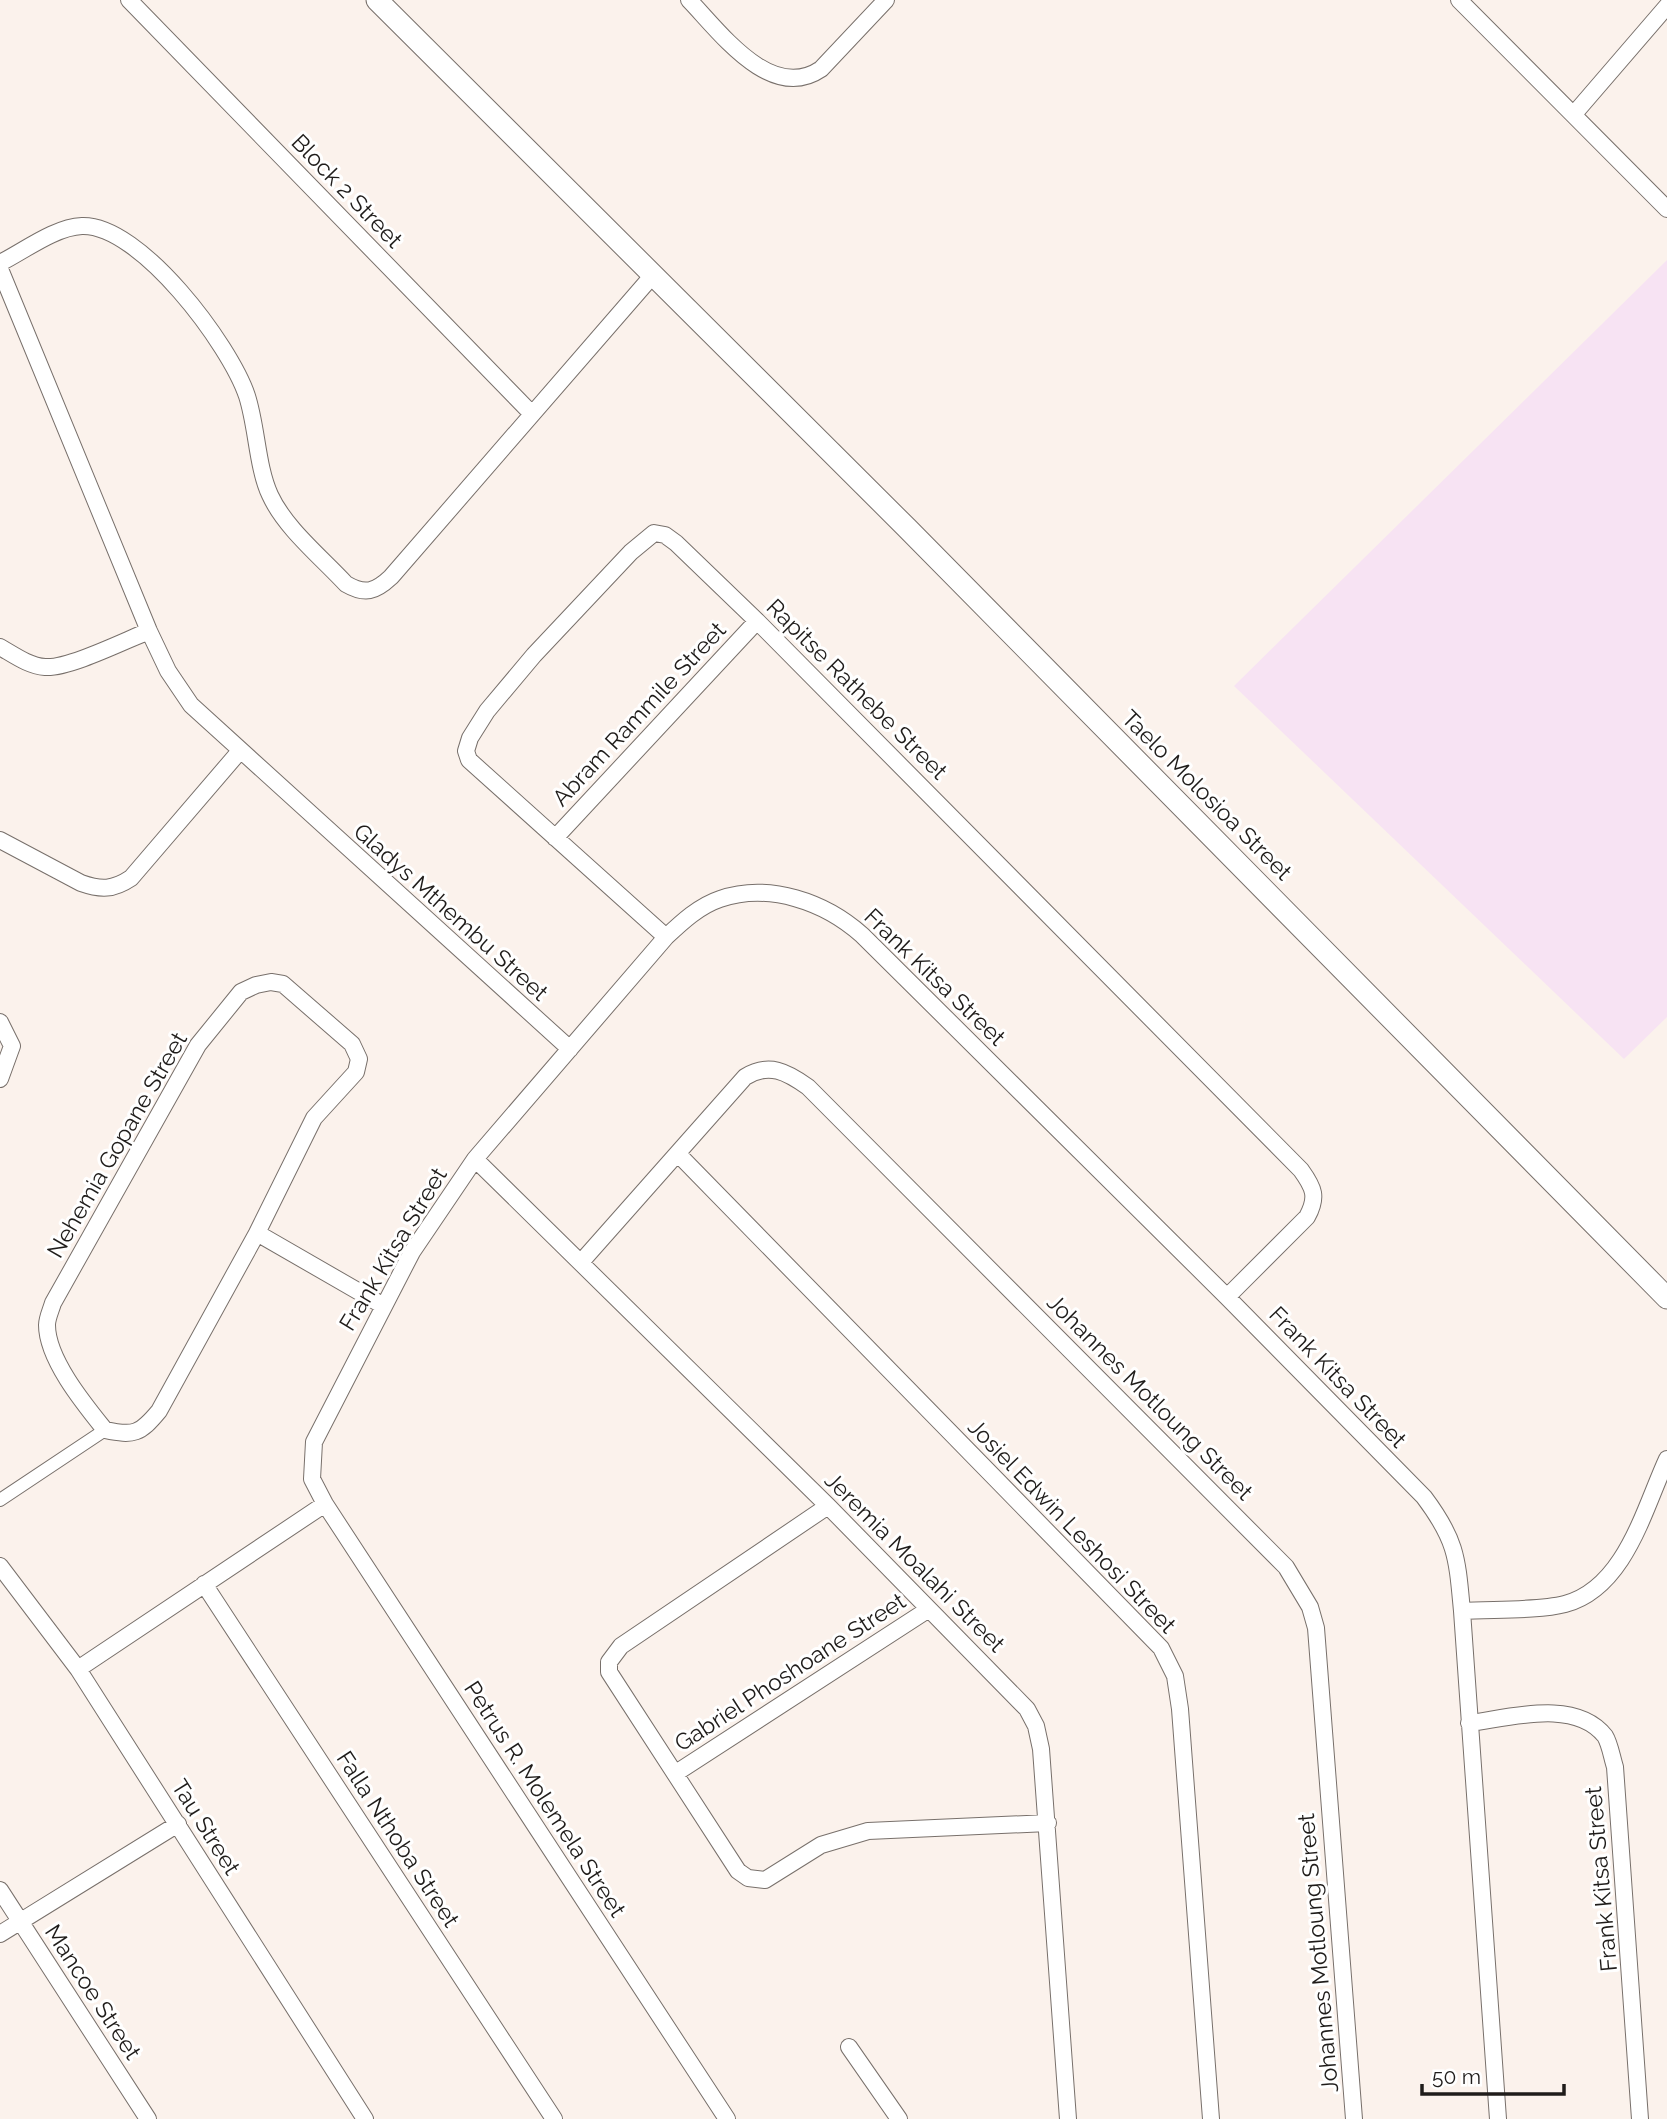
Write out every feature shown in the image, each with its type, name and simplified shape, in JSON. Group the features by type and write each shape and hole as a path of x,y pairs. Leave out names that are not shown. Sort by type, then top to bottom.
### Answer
{"street":[{"name":"Block 2 Street","path":"129,0 532,414"},
{"name":"Taelo Molosioa Street","path":"377,0 709,331 1667,1298"},
{"path":"689,0 732,46 764,69 788,80 809,77 821,69 886,0"},
{"path":"1459,0 1667,209"},
{"path":"1574,114 1667,6"},
{"path":"0,266 61,232 79,226 97,227 117,235 138,249 209,326 234,365 255,424 264,478 277,508 346,584 358,592 379,589 391,577 653,275"},
{"name":"Gladys Mthembu Street","path":"0,266 149,631 169,671 191,705 239,752 570,1049"},
{"name":"Rapitse Rathebe Street","path":"666,937 469,760 466,751 475,727 534,655 631,552 654,533 664,535 676,543 757,621 1308,1179 1314,1188 1315,1202 1307,1217 1227,1297"},
{"name":"Abram Rammile Street","path":"555,838 757,621"},
{"path":"0,647 28,663 47,668 66,664 149,631"},
{"path":"0,840 81,883 96,888 118,887 131,878 239,752"},
{"name":"Frank Kitsa Street","path":"325,1504 312,1479 314,1442 382,1305 445,1198 475,1158 666,937 688,917 719,899 749,893 813,902 848,923 1227,1297 1436,1513 1452,1539 1462,1611 1498,2119"},
{"name":"Nehemia Gopane Street","path":"271,982 283,984 352,1044 359,1059 356,1072 314,1118 257,1233 159,1411 145,1428 129,1435 105,1430 70,1384 50,1343 47,1322 53,1303 198,1045 241,992 271,982"},
{"path":"0,1022 12,1046 0,1079"},
{"name":"Johannes Motloung Street","path":"582,1261 745,1077 754,1071 778,1069 808,1087 1286,1567 1299,1584 1310,1606 1316,1628 1354,2119"},
{"name":"Josiel Edwin Leshosi Street","path":"678,1154 1161,1648 1175,1676 1180,1709 1212,2119"},
{"name":"Jeremia Moalahi Street","path":"475,1158 828,1506 1027,1709 1036,1726 1041,1749 1068,2119"},
{"path":"257,1233 382,1305"},
{"path":"0,1500 105,1430"},
{"path":"1462,1611 1564,1605 1588,1594 1620,1562 1667,1459"},
{"path":"78,1669 325,1504"},
{"name":"Petrus R. Molemela Street","path":"325,1504 727,2119"},
{"path":"828,1506 621,1646 609,1662 609,1672 738,1871 757,1880 776,1876 821,1845 867,1831 1048,1823"},
{"name":"Tau Street","path":"0,1566 78,1669 365,2119"},
{"name":"Falla Nthoba Street","path":"204,1584 554,2119"},
{"name":"Gabriel Phoshoane Street","path":"676,1773 929,1609"},
{"name":"Frank Kitsa Street","path":"1469,1723 1549,1713 1582,1719 1606,1737 1615,1767 1640,2119"},
{"path":"0,1934 178,1824"},
{"name":"Mancoe Street","path":"0,1890 148,2119"},
{"path":"849,2048 899,2119"}],"shaded area":[{"path":"1667,260 1667,1017 1624,1059 1234,686"}]}
